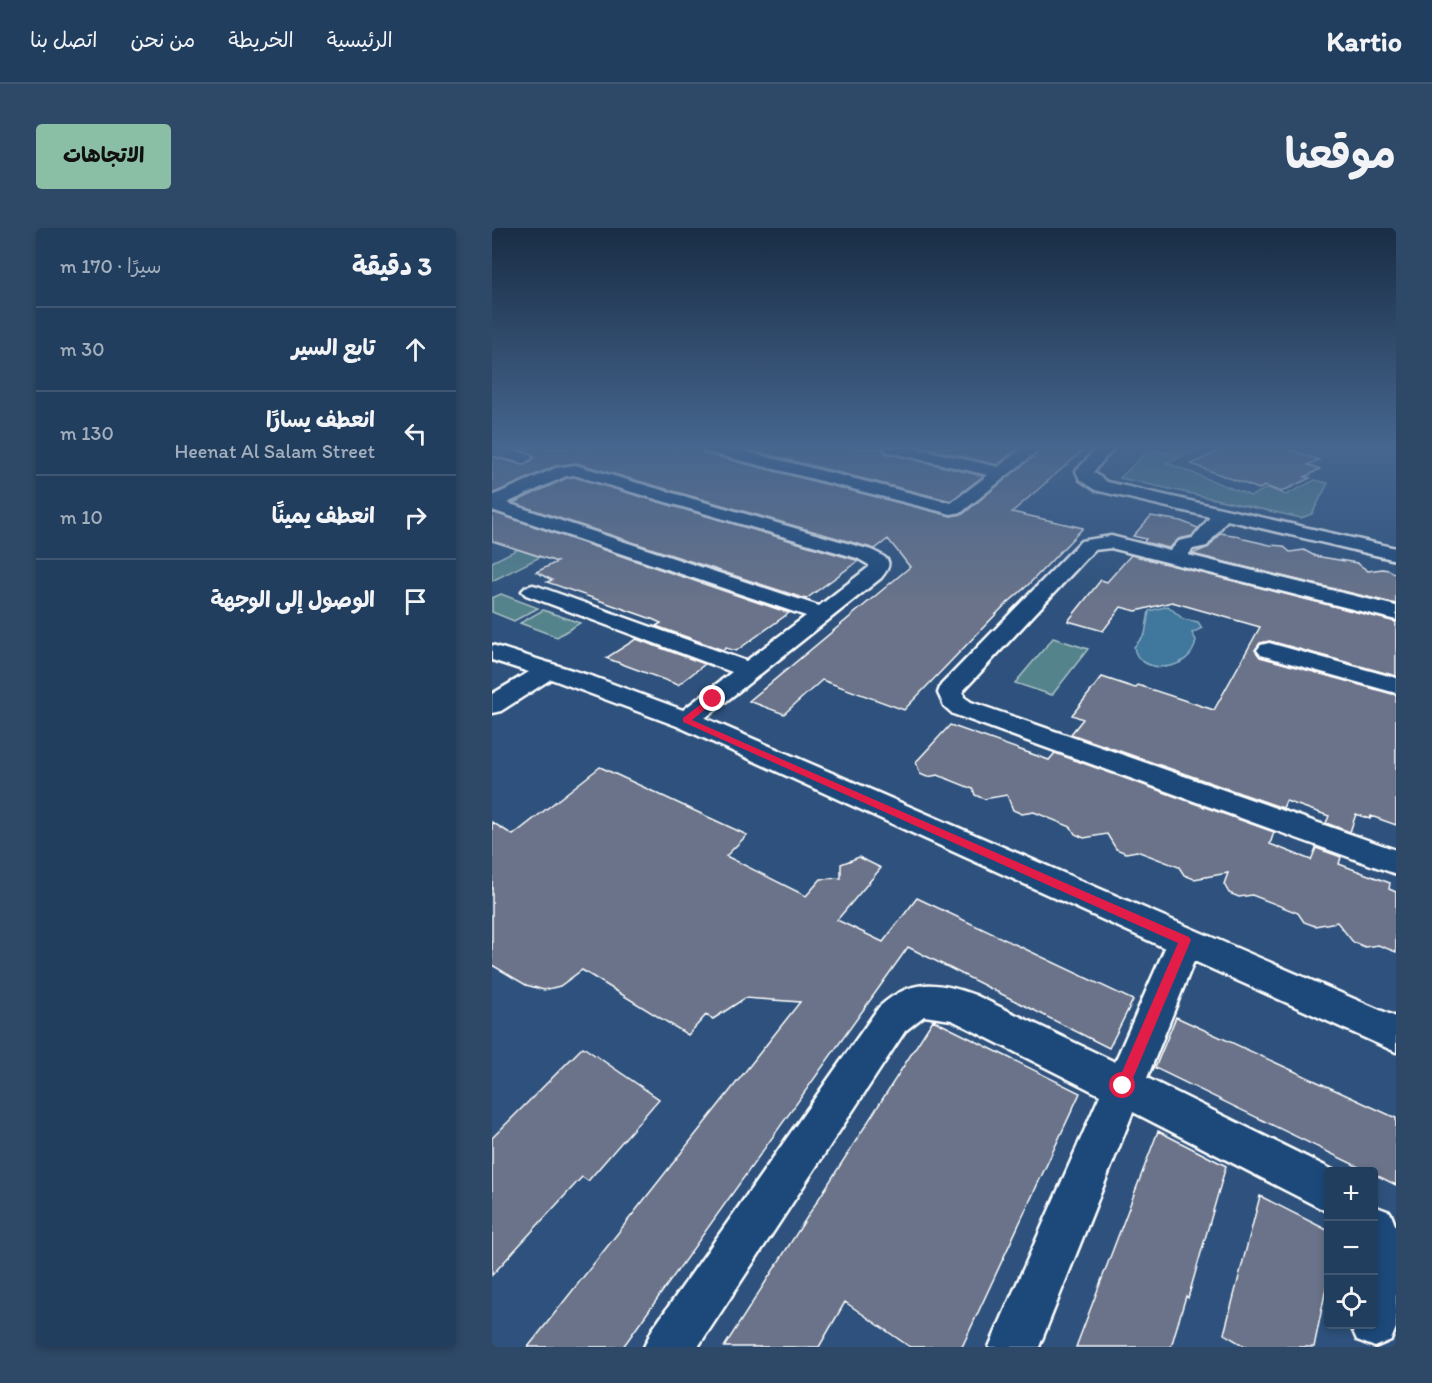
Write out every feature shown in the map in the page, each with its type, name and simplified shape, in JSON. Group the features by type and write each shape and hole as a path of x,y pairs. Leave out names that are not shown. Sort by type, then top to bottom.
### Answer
{"street":[{"path":"679,500 864,554 879,562 879,568 874,573 686,720"},
{"path":"916,500 951,509 966,500"},
{"path":"1161,500 1396,554"},
{"path":"492,504 822,614"},
{"path":"1181,552 1200,542 1214,512"},
{"path":"1396,613 1181,552 1111,542 1088,545 950,690 952,700 962,708 1396,862"},
{"path":"533,591 750,671"},
{"path":"1269,650 1396,686"},
{"path":"492,652 547,672 585,682 686,720 1396,1035"},
{"path":"492,705 547,672"},
{"path":"1014,1347 1185,940"},
{"path":"669,1347 892,1019 903,1007 921,999 940,1000 962,1007 1324,1187"},
{"path":"1378,1239 1383,1265 1378,1294"},
{"path":"1370,1347 1372,1329"}],"green space":[{"path":"1221,500 1319,500 1312,514 1301,518"},
{"path":"528,544 550,552 492,581 492,562"},
{"path":"501,594 538,608 514,621 492,612 492,598"},
{"path":"543,610 580,623 557,637 520,623"},
{"path":"1053,638 1088,649 1052,695 1015,683"}],"water":[{"path":"1168,606 1183,619 1198,622 1202,628 1192,633 1196,640 1192,651 1185,659 1175,665 1154,666 1137,656 1134,647 1145,634 1149,611"}],"building":[{"path":"519,500 653,500 858,561 806,599 513,503"},
{"path":"705,500 889,500 951,516 963,514 980,500 1026,500 1012,512 1083,528 904,710 822,680 784,714 749,701 910,567 888,539 875,549"},
{"path":"492,512 789,613 736,651 726,648 723,650 656,626 661,623 652,619 547,582 552,580 536,572 557,562 492,541"},
{"path":"1151,516 1181,521 1198,528 1192,536 1179,539 1169,548 1144,542 1146,539 1133,536"},
{"path":"1220,533 1283,546 1290,552 1304,550 1315,556 1357,563 1368,571 1389,570 1396,575 1396,604 1192,554 1209,547"},
{"path":"1131,555 1396,622 1396,676 1270,641 1260,643 1255,650 1260,657 1396,695 1396,825 1371,816 1370,819 1356,814 1350,832 1326,823 1329,816 1286,801 1283,808 1071,734 1083,719 1072,715 1102,677 1135,688 1138,685 1214,710 1260,627 1172,602 1136,611 1121,607 1103,631 1068,621 1101,580 1107,582"},
{"path":"636,639 705,664 678,685 606,658"},
{"path":"950,725 1049,760 1055,753 1274,832 1270,844 1311,860 1316,848 1341,857 1339,864 1390,883 1389,889 1396,892 1396,952 1378,945 1365,947 1353,942 1337,922 1315,926 1304,922 1298,913 1252,895 1239,897 1229,893 1224,884 1228,873 1194,879 1184,875 1179,867 1137,851 1126,853 1116,849 1107,834 1084,838 1075,834 1071,827 1034,812 1022,814 1013,810 1007,795 984,799 975,795 973,789 938,775 927,777 920,774 916,762"},
{"path":"600,767 747,835 726,856 806,896 821,879 841,878 841,864 859,857 881,868 837,920 883,942 917,898 1133,1000 1109,1048 908,947 623,1347 528,1347 800,1002 745,998 713,1019 706,1015 688,1035 582,970 560,986 544,990 526,985 492,965 492,822 513,835"},
{"path":"1176,1017 1396,1118 1396,1185 1378,1176 1378,1167 1359,1167 1155,1068"},
{"path":"933,1020 1080,1093 962,1347 910,1347 845,1302 819,1347 724,1347"},
{"path":"583,1047 659,1099 588,1181 582,1177 492,1275 492,1138"},
{"path":"1158,1131 1226,1166 1188,1298 1186,1296 1171,1347 1076,1347"},
{"path":"1260,1196 1324,1228 1324,1298 1314,1347 1246,1347 1224,1334"}],"route":[{"path":"713,699 686,720 1185,940 1123,1086"}]}
